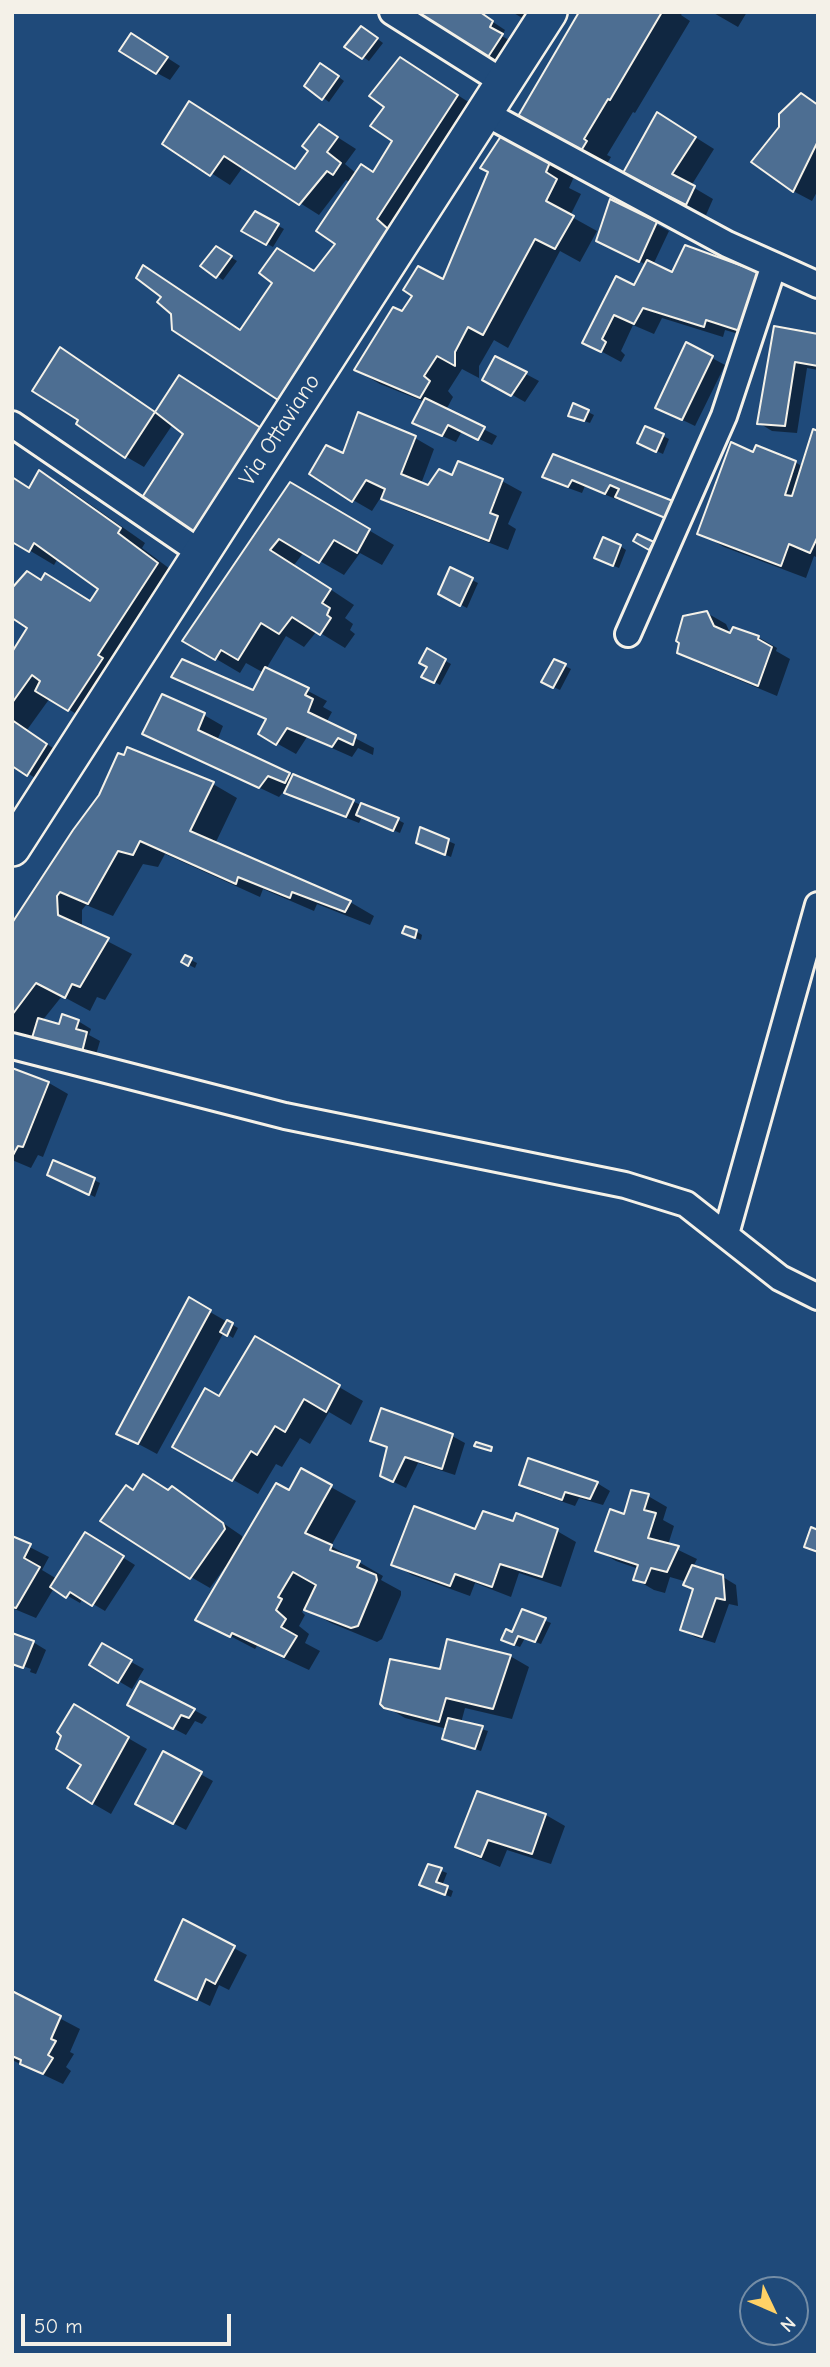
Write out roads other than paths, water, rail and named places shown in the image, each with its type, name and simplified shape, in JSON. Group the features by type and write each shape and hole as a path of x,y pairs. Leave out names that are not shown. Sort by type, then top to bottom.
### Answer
{"main road":[{"name":"Via Ottaviano","path":"12,848 549,12"}],"street":[{"path":"392,12 503,82"},
{"path":"485,113 703,232 818,285"},
{"path":"628,634 724,416 774,265"},
{"path":"12,424 201,553"},
{"path":"726,1234 818,905"},
{"path":"12,1046 285,1116 625,1185 686,1204 780,1278 818,1297"}]}
